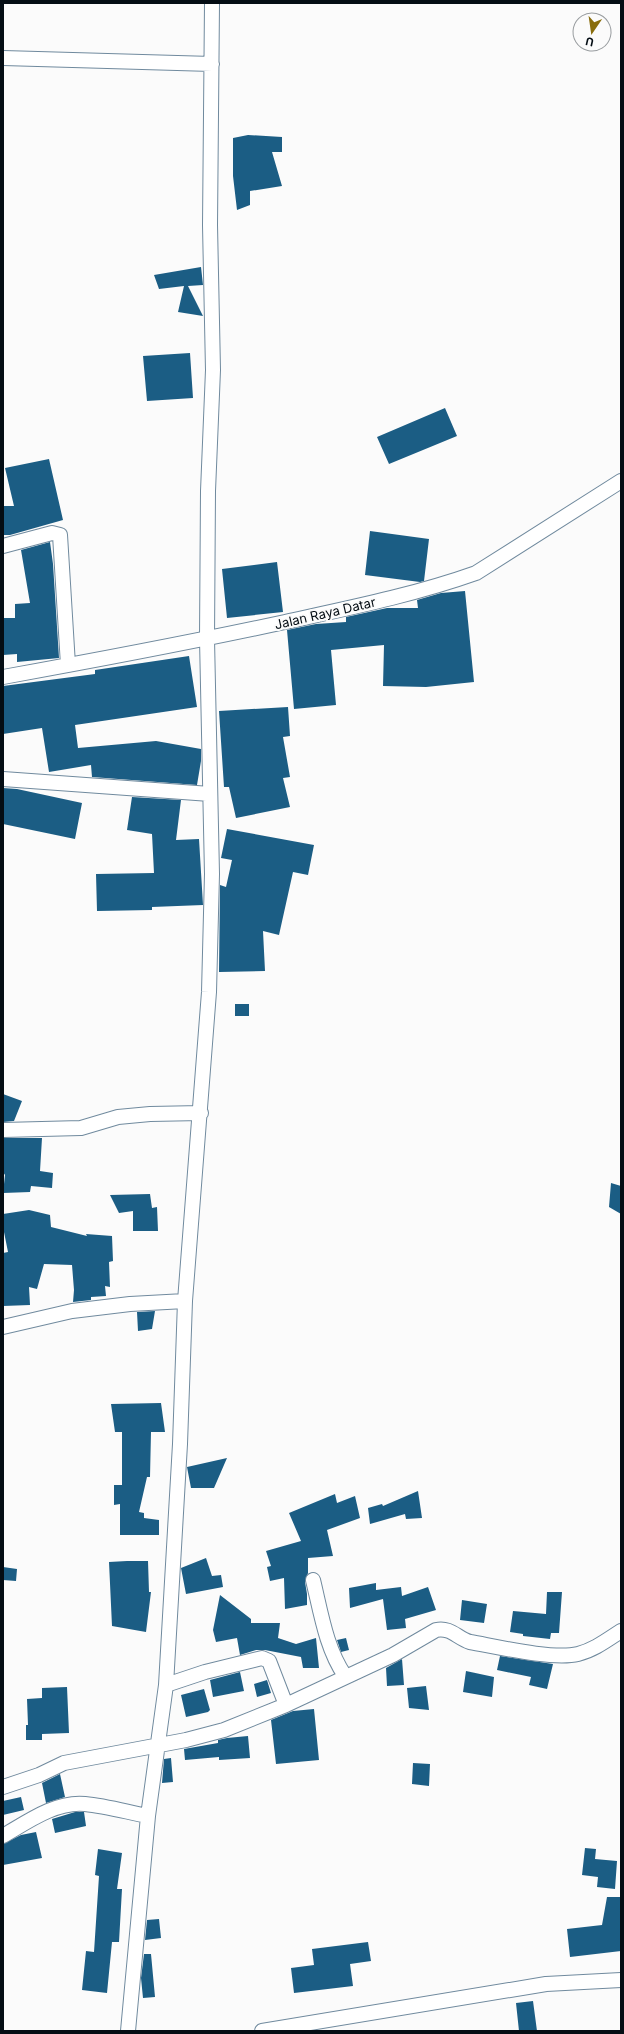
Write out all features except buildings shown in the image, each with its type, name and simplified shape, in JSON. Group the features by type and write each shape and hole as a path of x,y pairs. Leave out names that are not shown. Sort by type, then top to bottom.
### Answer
{"street":[{"path":"128,2031 148,1816 166,1685 180,1444 185,1301 201,1113 210,964 212,874 207,638 208,491 213,370 210,225 212,3"},
{"path":"3,58 212,64"},
{"name":"Jalan Raya Datar","path":"3,677 207,638 365,605 450,582 476,573 621,481"},
{"path":"3,546 52,533 60,535 68,665"},
{"path":"3,779 210,794"},
{"path":"3,1130 81,1128 118,1117 150,1114 201,1113"},
{"path":"3,1327 72,1311 130,1304 185,1301"},
{"path":"313,1580 324,1626 335,1661 345,1676"},
{"path":"3,1787 39,1775 64,1763 186,1740 224,1730 286,1705 345,1676 393,1655 436,1630 444,1628 470,1642 552,1656 577,1655 595,1648 621,1631"},
{"path":"166,1685 205,1672 262,1658 269,1661 286,1705"},
{"path":"3,1836 26,1822 55,1808 83,1804 148,1816"},
{"path":"262,2031 546,1984 621,1980"}]}
